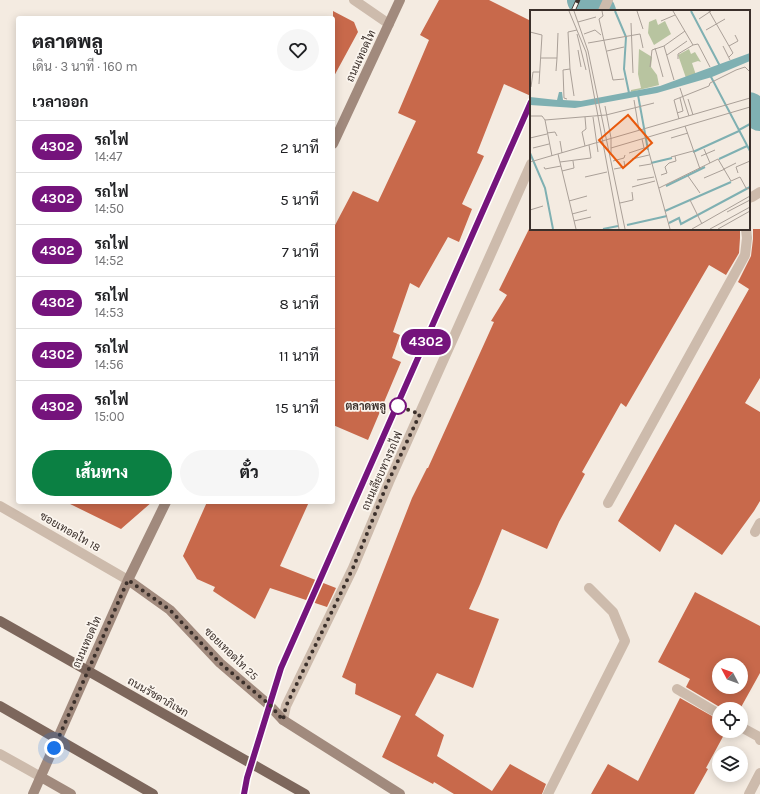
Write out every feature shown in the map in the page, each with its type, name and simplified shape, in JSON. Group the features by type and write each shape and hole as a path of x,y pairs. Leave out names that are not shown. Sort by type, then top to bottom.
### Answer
{"main road":[{"name":"ถนนเทอดไท","path":"335,140 400,0"},
{"name":"ถนนเทอดไท","path":"33,794 128,580 165,504"},
{"name":"ซอยเทอดไท 25","path":"128,580 170,610 220,663 270,705 283,720 400,794"},
{"name":"ถนนรัชดาภิเษก","path":"0,621 305,794"},
{"path":"0,706 153,794"},
{"path":"41,777 71,794"}],"street":[{"path":"354,0 389,24"},
{"path":"603,10 608,0"},
{"name":"ถนนเลียบทางรถไฟ","path":"283,720 286,706 353,568 388,482 530,166"},
{"path":"750,198 760,192"},
{"path":"608,503 745,255 747,238 746,230"},
{"name":"ซอยเทอดไท 18","path":"0,506 128,580"},
{"path":"755,532 760,523"},
{"path":"548,794 625,641 614,612 589,588"},
{"path":"677,689 712,710"},
{"path":"748,731 759,737 760,740"},
{"path":"0,754 41,777"},
{"path":"749,794 760,773"}],"building":[{"path":"439,0 489,0 530,20 530,96 504,84 477,153 484,156 462,204 472,209 459,242 448,237 419,288 410,283 393,332 400,335 392,358 401,362 368,440 335,426 335,225 353,191 378,202 416,121 398,113 429,40 420,35"},
{"path":"333,11 354,22 358,32 335,74 335,16 333,16"},
{"path":"529,229 740,230 739,253 726,275 709,265 626,407 621,403 582,472 585,474 559,522 547,549 502,529 469,609 499,619 473,688 437,673 415,715 444,735 437,756 492,791 510,764 546,784 542,794 454,794 434,782 433,784 382,757 401,716 355,694 356,684 342,677 412,498 428,468 494,322 491,321 507,295 499,290"},
{"path":"753,229 760,229 760,378 745,403 760,412 760,501 722,555 675,524 660,552 618,521 749,289 738,282 751,256"},
{"path":"70,504 150,504 121,529"},
{"path":"206,504 308,504 280,566 336,588 327,607 270,588 255,619 213,591 215,587 197,579 183,556"},
{"path":"695,592 760,626 760,673 744,702 712,702 686,687 690,679 658,662"},
{"path":"680,698 712,716 712,738 722,738 718,746 712,746 712,757 706,768 708,769 694,794 591,794 608,764 638,781"}],"waterway":[{"path":"583,0 598,10"},
{"path":"750,109 760,115"}],"railway":[{"path":"573,10 578,0"},
{"path":"244,794 247,778 281,668 530,104"}],"train":[{"name":"4302","path":"244,794 247,778 281,668 399,404 530,104"}],"place":[{"name":"ตลาดพลู","path":"398,406"}],"route":[{"path":"54,748 78,690 128,580 170,610 220,663 270,705 283,720 286,706 353,568 388,482 420,414 398,406"}]}
